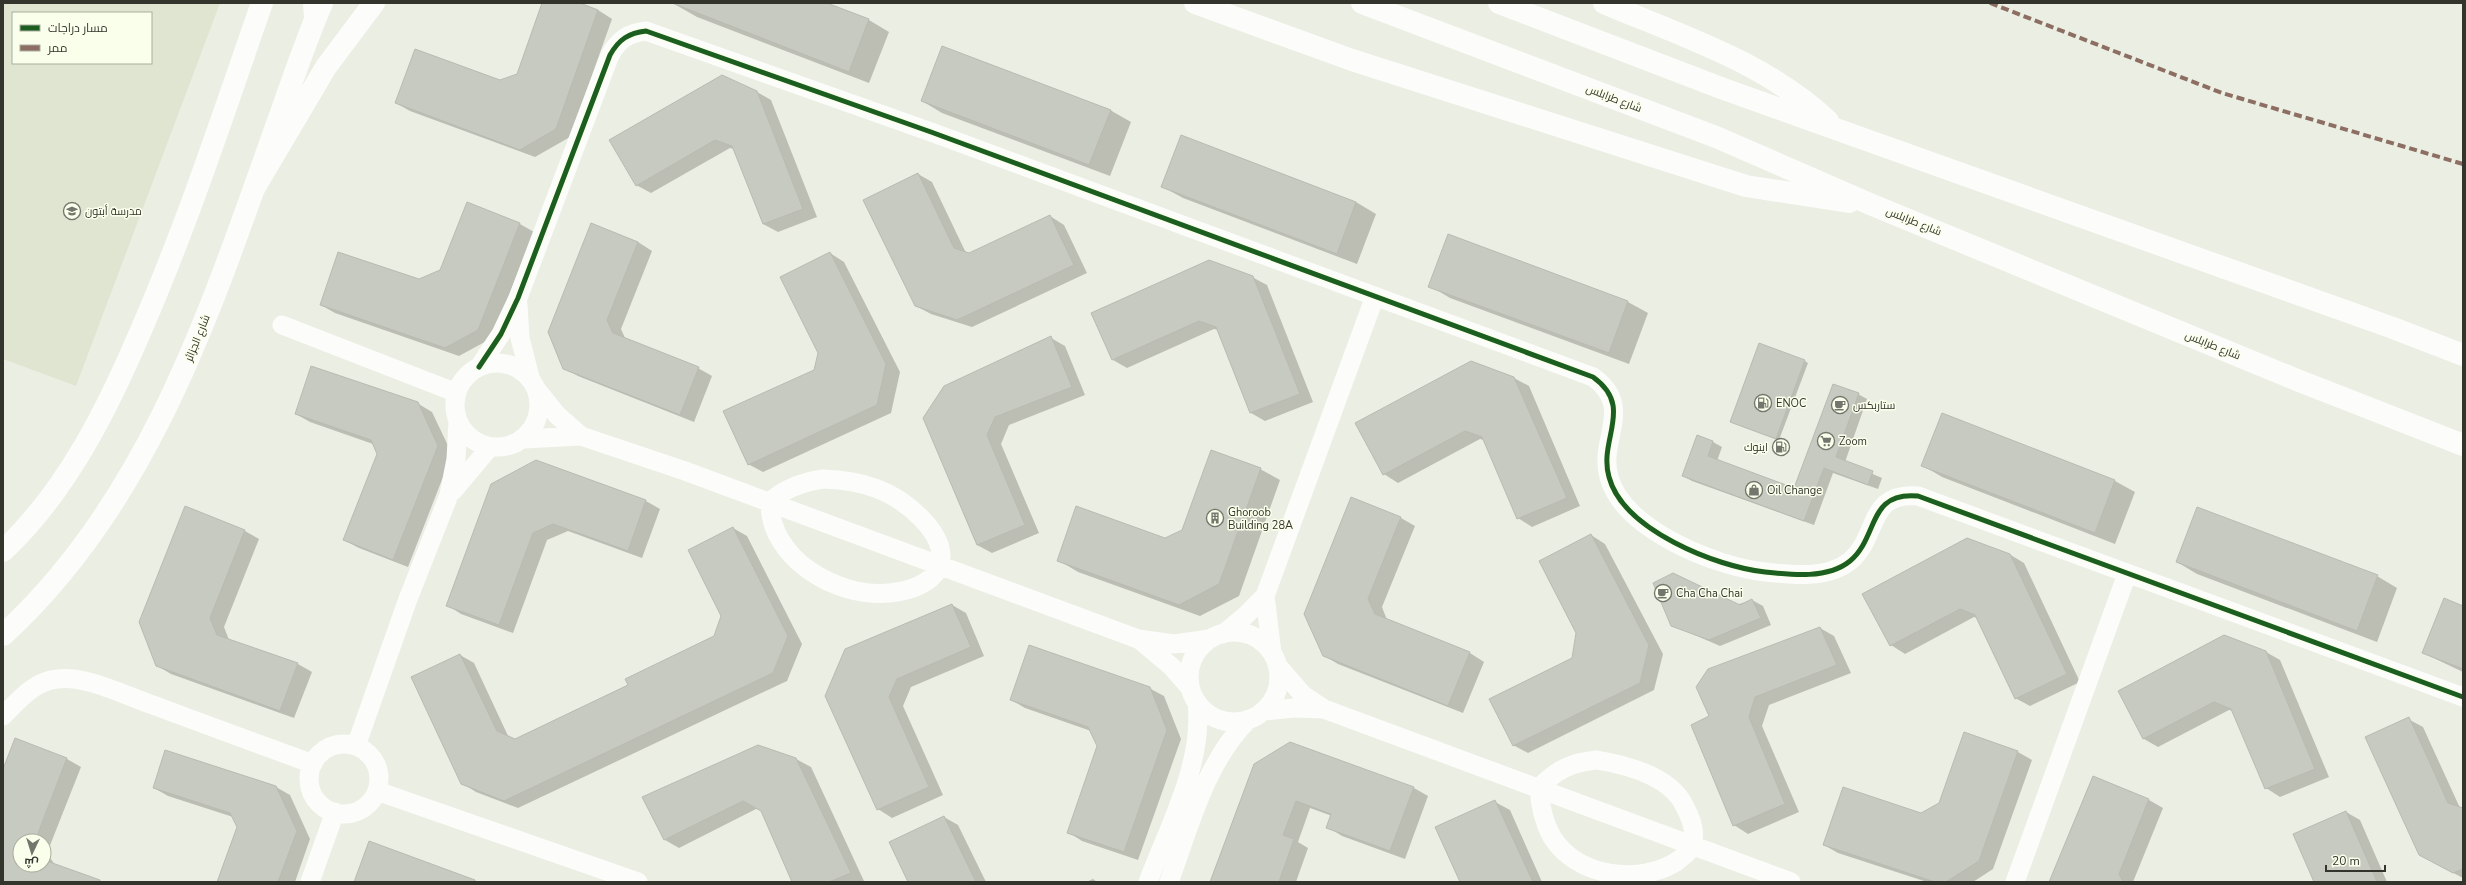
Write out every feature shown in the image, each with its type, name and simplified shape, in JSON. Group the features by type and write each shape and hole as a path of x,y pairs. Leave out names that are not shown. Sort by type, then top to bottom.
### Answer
{"main road":[{"path":"3,568 19,536 70,466 94,430 117,385 176,248 262,3"},
{"path":"255,187 326,67 374,3"},
{"path":"1195,3 1352,60 1746,186 1808,197 1870,204"},
{"name":"شارع طرابلس","path":"1362,3 1716,136 1870,204 2297,380 2463,445"},
{"path":"1500,3 1721,88 1834,127 2371,320 2463,355"},
{"path":"1604,3 1748,64 1794,92 1834,127"},
{"name":"شارع الجزائر","path":"3,635 30,611 67,568 101,523 132,474 190,359 255,187 317,8"},
{"path":"3,551 19,536"}],"street":[{"path":"518,298 520,338 540,404 538,417 532,429 524,438 513,444 490,447 471,438 458,421 455,412 457,392 462,382 478,367 501,334 518,298 610,55 616,45 624,37 635,32 646,31 930,132 1594,377 1608,390 1614,408 1607,466 1609,477 1618,497 1652,528 1694,553 1741,568 1790,574 1814,574 1839,568 1859,552 1879,509 1895,497 1906,494 1928,499 2127,574 2463,697"},
{"path":"1148,882 1194,758 1198,730 1194,696 1189,675 1192,661 1199,649 1245,616 1265,596 1375,296"},
{"path":"282,325 457,392"},
{"path":"478,367 492,363 506,364 519,368 557,415 581,436"},
{"path":"356,746 408,599 449,496 456,459 458,421"},
{"path":"524,438 581,436 770,502 1138,639 1174,644 1216,636 1245,634 1265,644 1275,660 1303,695 1324,709 1791,882"},
{"path":"449,496 490,447"},
{"path":"823,479 859,482 875,486 903,503 927,523 941,551 941,566 932,577 904,591 872,593 837,583 817,574 788,553 774,529 770,515 770,502 780,493 793,486 823,479"},
{"path":"2014,882 2127,574"},
{"path":"1169,882 1215,764 1230,740 1257,715 1277,691 1275,660 1265,596"},
{"path":"1138,639 1161,657 1215,718 1238,722 1257,715 1294,708 1324,709"},
{"path":"3,716 29,691 41,683 56,679 71,678 312,764"},
{"path":"344,744 356,746 368,753 376,764 379,777 377,790 371,802 360,810 348,813 336,812 324,807 315,799 310,788 309,775 312,764 320,753 331,746 344,744"},
{"path":"1597,760 1630,768 1660,782 1673,791 1683,802 1690,816 1693,831 1692,846 1670,867 1640,877 1592,876 1564,851 1553,838 1541,811 1539,788 1550,776 1564,767 1580,762 1597,760"},
{"path":"377,790 638,882"},
{"path":"310,882 336,812"}],"shaded area":[{"name":"مدرسة أبتون","path":"3,3 220,3 76,386 3,359"}],"building":[{"path":"542,3 580,3 598,10 556,129 520,150 395,103 415,49 500,80 517,74"},
{"path":"672,3 827,3 869,19 849,72"},
{"path":"942,46 1111,110 1089,165 921,101"},
{"path":"722,75 757,91 803,209 763,224 732,146 715,140 636,186 609,140"},
{"path":"1181,135 1356,202 1337,254 1161,187"},
{"path":"918,173 954,248 969,253 1050,215 1074,265 957,320 915,306 863,200"},
{"path":"467,202 520,223 478,330 445,348 320,305 338,252 419,279 440,270"},
{"path":"591,223 638,242 607,320 613,333 699,367 680,415 563,369 548,332"},
{"path":"1448,234 1628,301 1609,353 1428,287"},
{"path":"830,252 886,364 877,405 748,465 723,411 814,370 818,353 780,277"},
{"path":"1209,260 1253,276 1300,394 1250,413 1216,327 1199,321 1112,360 1091,313"},
{"path":"1051,336 1072,387 995,417 987,435 1025,525 977,545 923,418 944,386"},
{"name":"ENOC","path":"1759,343 1805,360 1776,439 1730,422"},
{"path":"1471,361 1514,377 1567,498 1517,519 1482,437 1465,431 1383,475 1355,423"},
{"path":"311,366 418,402 438,446 393,560 343,540 377,454 371,440 295,414"},
{"path":"1833,384 1859,393 1836,457 1873,471 1868,485 1824,468 1804,521 1682,476 1697,435 1713,441 1708,456 1794,488"},
{"path":"1942,413 2115,480 2095,533 1921,466"},
{"name":"Ghoroob Building 28A","path":"1211,450 1261,468 1219,584 1179,605 1057,561 1076,506 1165,538 1182,530"},
{"path":"536,460 646,500 628,551 553,524 533,533 499,625 446,606 491,484"},
{"path":"1351,497 1401,517 1368,599 1375,614 1470,652 1448,706 1323,656 1304,614"},
{"path":"185,506 245,530 210,618 217,635 298,663 280,711 156,666 139,622"},
{"path":"2197,507 2378,575 2357,631 2176,562"},
{"path":"733,527 788,636 773,673 504,801 461,784 411,677 460,654 497,731 515,739 628,685 625,679 714,636 721,616 688,550"},
{"path":"1591,534 1649,645 1640,683 1513,746 1489,699 1572,658 1576,633 1539,561"},
{"path":"1967,538 2010,554 2067,674 2015,699 1975,615 1960,609 1890,646 1862,594"},
{"path":"1673,573 1740,605 1752,599 1761,618 1709,640 1671,626 1653,583"},
{"path":"2444,598 2463,606 2463,669 2422,653"},
{"path":"952,604 971,647 897,679 889,697 929,787 877,810 825,696 845,649"},
{"path":"1820,627 1837,665 1755,697 1749,717 1785,804 1733,826 1691,725 1709,716 1696,687 1708,669"},
{"path":"2224,635 2266,651 2315,769 2265,789 2231,709 2214,702 2143,739 2118,691"},
{"path":"1029,645 1150,687 1167,730 1124,852 1067,833 1097,746 1088,727 1010,700"},
{"path":"2409,717 2448,803 2463,808 2463,869 2453,873 2419,855 2365,737"},
{"path":"1964,732 2018,751 1979,861 1946,882 1935,882 1823,845 1843,787 1921,813 1939,803"},
{"path":"15,738 67,758 38,833 12,833 12,873 52,873 52,863 100,880 100,882 3,882 3,769"},
{"path":"1290,742 1414,787 1390,851 1326,828 1331,814 1296,801 1283,835 1294,839 1279,882 1210,882 1254,764"},
{"path":"758,745 796,758 851,873 829,882 792,882 761,811 743,801 664,840 642,797"},
{"path":"165,750 276,786 297,831 278,882 217,882 237,827 230,813 153,788"},
{"path":"2093,776 2149,799 2119,874 2123,882 2049,882"},
{"path":"1495,800 1533,882 1460,882 1435,827"},
{"path":"2346,811 2377,882 2314,882 2293,834"},
{"path":"944,816 976,882 908,882 889,842"},
{"path":"369,841 475,880 475,882 354,882"}],"marked path":[{"path":"1990,3 2222,93 2463,164"}],"cycle path":[{"path":"479,367 501,334 518,298 610,55 613,49 625,38 634,33 646,31 931,132 1593,377 1605,388 1612,400 1614,412 1607,463 1609,477 1618,496 1633,514 1652,529 1698,554 1745,569 1765,572 1798,575 1831,571 1850,561 1859,551 1882,508 1890,501 1902,496 1918,496 2463,697"}],"place":[{"name":"مدرسة أبتون","path":"72,211"},
{"name":"ENOC","path":"1763,403"},
{"name":"ستاربكس","path":"1840,405"},
{"name":"Zoom","path":"1826,441"},
{"name":"اينوك","path":"1781,447"},
{"name":"Oil Change","path":"1754,490"},
{"name":"Ghoroob Building 28A","path":"1215,518"},
{"name":"Cha Cha Chai","path":"1663,593"}]}
